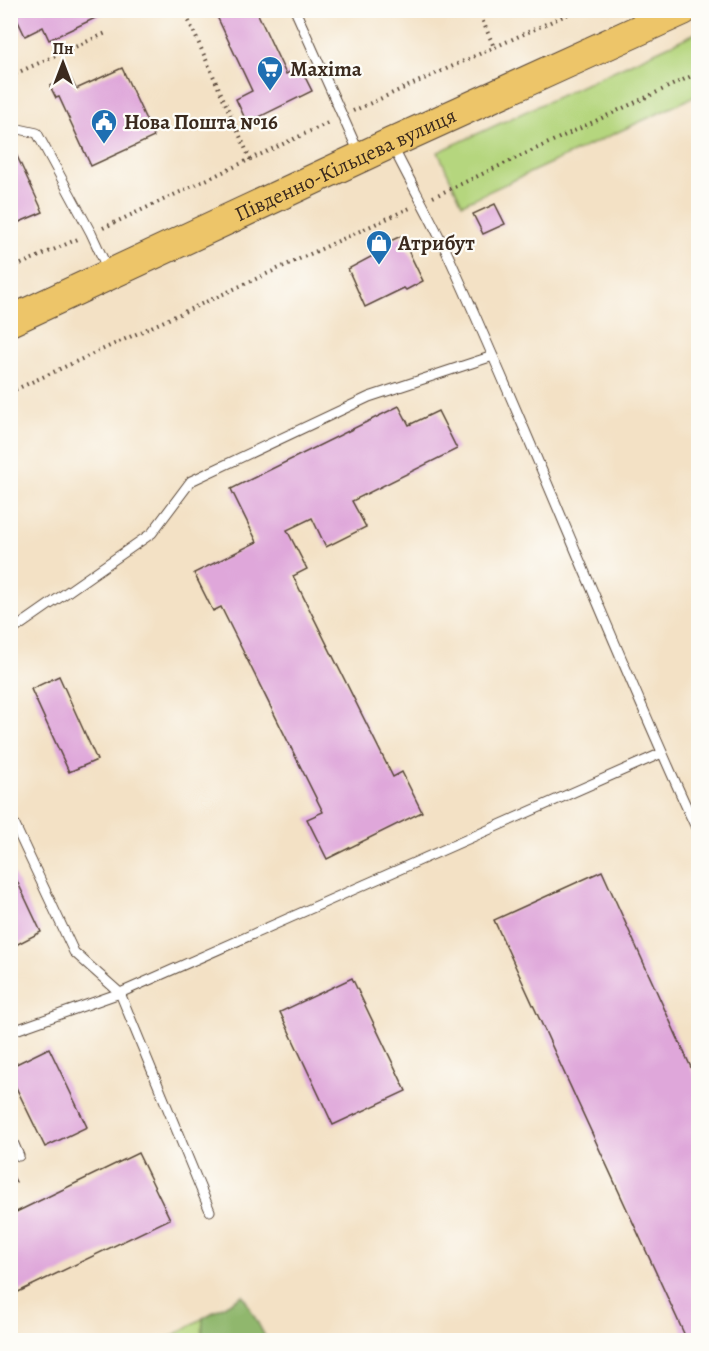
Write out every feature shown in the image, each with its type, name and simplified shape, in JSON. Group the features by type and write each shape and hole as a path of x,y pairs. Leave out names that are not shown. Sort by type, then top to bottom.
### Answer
{"main road":[{"name":"Південно-Кільцева вулиця","path":"10,321 683,10"}],"lane":[{"path":"295,10 361,158"},
{"path":"10,127 37,133 91,233 110,274"},
{"path":"391,143 446,252 493,356 662,753 699,832"},
{"path":"10,632 152,532 191,481 369,397 493,356"},
{"path":"10,1032 120,993 662,753"},
{"path":"10,815 74,952 120,993 210,1211"},
{"path":"10,1135 19,1156"}],"path":[{"path":"184,10 251,161"},
{"path":"478,10 494,47"},
{"path":"10,269 251,161 577,10"},
{"path":"10,76 106,33"},
{"path":"10,392 699,73"}],"green space":[{"path":"698,32 698,95 462,204 438,152"},
{"path":"243,1295 267,1340 202,1340 203,1318"},
{"path":"203,1318 202,1340 165,1340"}],"building":[{"path":"19,10 112,10 49,40 43,27 25,36 14,13"},
{"path":"214,10 256,10 286,74 300,67 312,91 247,123 236,99 252,91"},
{"path":"122,68 154,137 91,166 59,97 56,98 50,86 70,77 76,89"},
{"path":"16,154 43,212 10,226 10,157"},
{"path":"495,204 505,224 483,234 473,214"},
{"path":"401,236 423,281 365,307 348,269 384,250 388,242"},
{"path":"399,406 409,425 438,411 457,449 352,501 366,527 326,547 312,518 287,530 307,569 293,576 393,777 402,772 422,812 327,859 307,819 323,812 221,607 213,611 194,573 257,542 231,489"},
{"path":"59,676 97,760 69,772 31,689"},
{"path":"10,866 41,932 10,948"},
{"path":"602,871 698,1083 698,1340 687,1340 494,920"},
{"path":"352,978 406,1091 333,1125 280,1012"},
{"path":"49,1048 87,1127 45,1147 10,1075 10,1067"},
{"path":"138,1153 170,1219 10,1296 10,1215"},
{"path":"10,1171 16,1182 10,1185"}],"place":[{"name":"Maxima","path":"270,92"},
{"name":"Нова Пошта №16","path":"104,145"},
{"name":"Атрибут","path":"379,266"}]}
